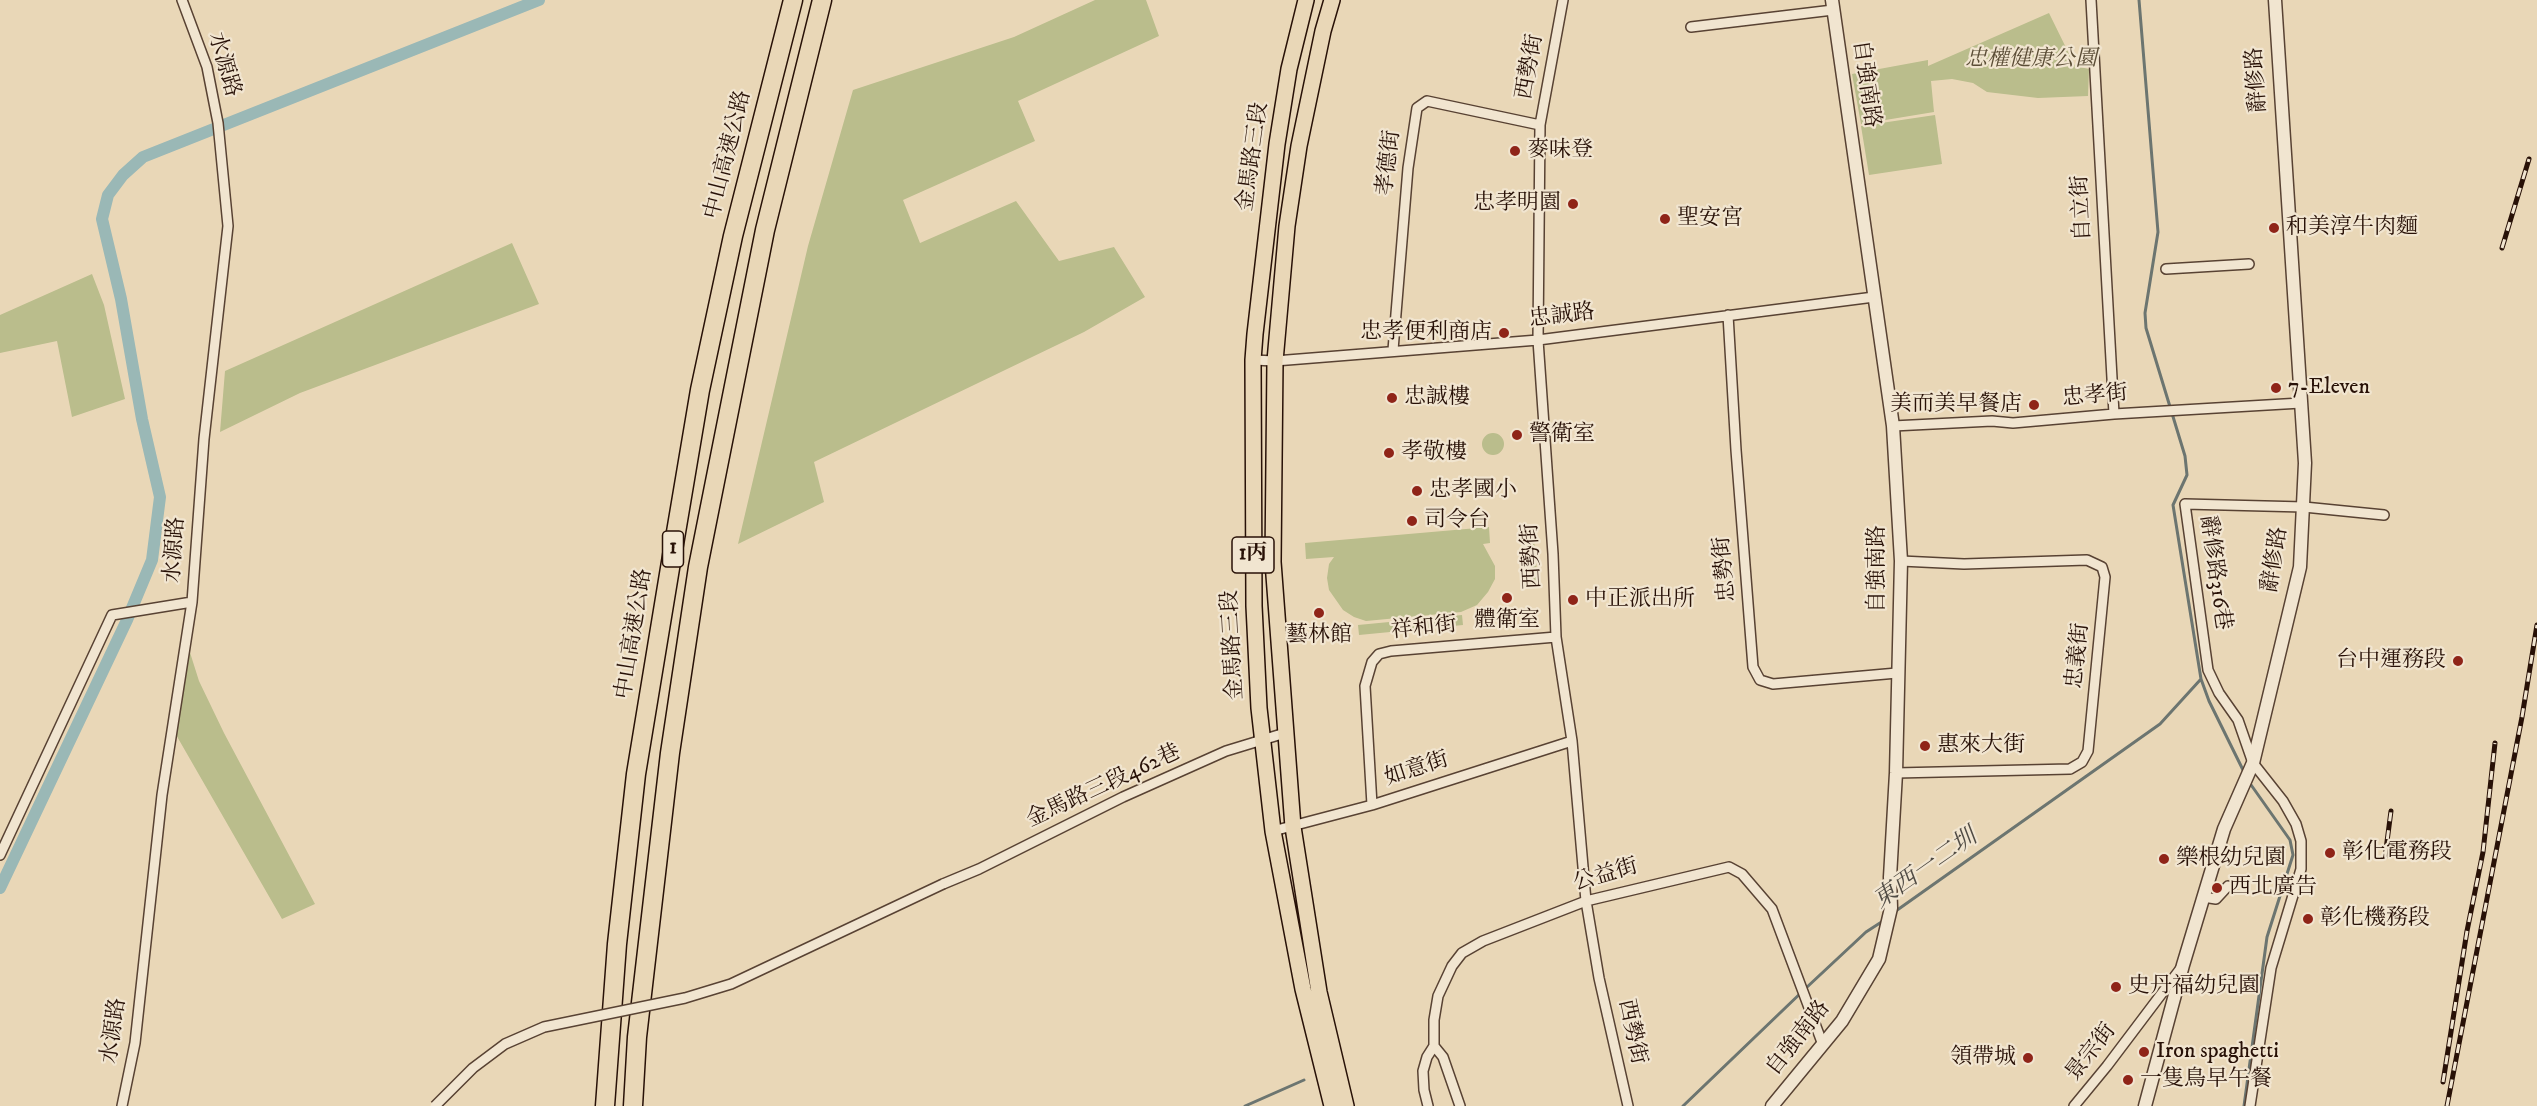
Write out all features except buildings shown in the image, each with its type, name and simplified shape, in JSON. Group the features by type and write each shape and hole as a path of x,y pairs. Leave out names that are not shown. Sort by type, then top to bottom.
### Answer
{"highway":[{"name":"中山高速公路","path":"605,1106 617,944 636,774 700,390 734,236 793,0"},
{"name":"1","path":"633,1106 637,1038 670,753 698,567 765,230 822,0"}],"main road":[{"name":"金馬路三段","path":"1306,0 1289,69 1277,144 1253,360 1254,606 1262,739 1273,831 1303,988 1319,1024 1346,1106"},
{"name":"金馬路三段","path":"1332,0 1323,31 1299,146 1287,226 1275,361 1273,562 1293,828 1319,992 1319,1024 1332,1106"}],"street":[{"name":"水源路","path":"122,1106 135,1043 162,795 192,602 204,439 228,226 225,178 212,89 207,67 183,0"},
{"name":"西勢街","path":"1563,0 1540,125 1538,340 1553,554 1556,637 1572,741 1586,901 1599,978 1628,1106"},
{"name":"自立街","path":"2091,0 2114,414"},
{"name":"辭修路","path":"2145,1106 2182,965 2224,829 2249,773 2300,567 2305,463 2275,0"},
{"path":"1691,27 1833,5"},
{"name":"自強南路","path":"1772,1106 1842,1021 1879,959 1892,908 1890,877 1896,773 1901,561 1893,426 1833,5"},
{"name":"孝德街","path":"1393,350 1408,168 1418,108 1427,101 1540,125"},
{"path":"2166,269 2249,264"},
{"name":"忠誠路","path":"1253,360 1275,361 1538,340 1874,297"},
{"name":"忠勢街","path":"1728,315 1753,667 1760,680 1773,684 1897,673"},
{"name":"忠孝街","path":"1893,426 1992,421 2013,423 2114,414 2301,403"},
{"name":"辭修路316巷","path":"2249,773 2238,720 2219,693 2208,670 2185,504 2304,507 2384,515"},
{"name":"忠義街","path":"1896,773 2070,769 2082,762 2088,751 2105,577 2102,567 2087,560 1964,564 1901,561"},
{"path":"0,855 112,615 192,602"},
{"name":"祥和街","path":"1372,805 1365,686 1372,663 1379,654 1556,637"},
{"name":"金馬路三段462巷","path":"435,1106 473,1068 497,1050 544,1026 685,998 731,984 979,869 1123,797 1226,751 1285,733"},
{"name":"如意街","path":"1273,831 1293,828 1372,805 1572,741"},
{"path":"2249,773 2283,801 2296,824 2301,841 2301,869 2271,968 2250,1106"},
{"path":"0,830 10,836"},
{"name":"公益街","path":"1460,1106 1443,1058 1434,1046 1434,1020 1438,996 1452,966 1462,953 1483,941 1586,901 1729,867 1742,874 1772,909 1823,1045"},
{"path":"2203,897 2216,899 2228,886 2232,887"},
{"name":"景宗街","path":"2074,1106 2107,1066 2182,965"},
{"path":"1428,1106 1423,1071 1427,1057 1434,1046"}],"green space":[{"path":"1095,0 1146,0 1159,36 1018,101 1035,141 903,200 920,243 1016,201 1059,261 1114,247 1145,297 1084,332 814,462 824,502 738,544 808,246 853,90 1014,37"},
{"name":"忠權健康公園","path":"2049,13 2075,66 2089,69 2088,96 2038,98 1987,92 1973,83 1952,79 1931,81 1934,112 1861,124 1852,74 1928,60 1928,66"},
{"path":"1935,115 1942,164 1869,175 1861,126"},
{"path":"512,243 539,304 300,393 220,432 225,371"},
{"path":"92,274 104,305 125,399 72,417 57,341 0,353 0,315"},
{"path":"1493,433 1501,436 1504,444 1501,452 1493,455 1485,452 1482,444 1485,436"},
{"path":"1489,527 1490,543 1483,544 1495,566 1495,579 1477,605 1461,612 1366,621 1354,617 1343,610 1329,590 1327,578 1329,564 1334,557 1306,559 1305,543"},
{"path":"1534,538 1538,585 1532,586 1528,539"},
{"path":"1462,615 1463,625 1359,635 1358,625"},
{"path":"187,643 199,681 224,733 315,904 282,919 175,733"}],"waterway":[{"path":"0,888 127,620 152,560 160,497 142,419 121,299 102,219 108,195 123,175 143,157 539,0"},
{"path":"2139,0 2158,232 2145,313 2146,328 2185,456 2187,475 2173,505 2201,679 2209,701 2245,774"},
{"name":"東西一二圳","path":"1893,913 2160,724 2201,679"},
{"path":"2244,1106 2267,937 2293,855 2290,840 2249,782"},
{"name":"東西一二圳","path":"1683,1106 1866,932 1883,921"},
{"path":"1245,1106 1304,1080"}],"railway":[{"path":"2502,248 2529,159"},
{"path":"2447,1106 2522,717 2537,625"},
{"path":"2443,1082 2467,931 2483,852 2495,743"},
{"path":"2385,857 2391,811"}],"place":[{"name":"麥味登","path":"1515,151"},
{"name":"忠孝明園","path":"1573,204"},
{"name":"聖安宮","path":"1665,219"},
{"name":"和美淳牛肉麵","path":"2274,228"},
{"name":"忠孝便利商店","path":"1504,333"},
{"name":"7-Eleven","path":"2276,388"},
{"name":"忠誠樓","path":"1392,398"},
{"name":"美而美早餐店","path":"2034,405"},
{"name":"警衛室","path":"1517,435"},
{"name":"孝敬樓","path":"1389,453"},
{"name":"忠孝國小","path":"1417,491"},
{"name":"司令台","path":"1412,521"},
{"name":"體衛室","path":"1507,598"},
{"name":"中正派出所","path":"1573,600"},
{"name":"藝林館","path":"1319,613"},
{"name":"台中運務段","path":"2458,661"},
{"name":"惠來大街","path":"1925,746"},
{"name":"彰化電務段","path":"2330,853"},
{"name":"樂根幼兒園","path":"2164,859"},
{"name":"西北廣告","path":"2217,888"},
{"name":"彰化機務段","path":"2308,919"},
{"name":"史丹福幼兒園","path":"2116,987"},
{"name":"Iron spaghetti","path":"2144,1052"},
{"name":"領帶城","path":"2028,1058"},
{"name":"一隻鳥早午餐","path":"2128,1080"}]}
